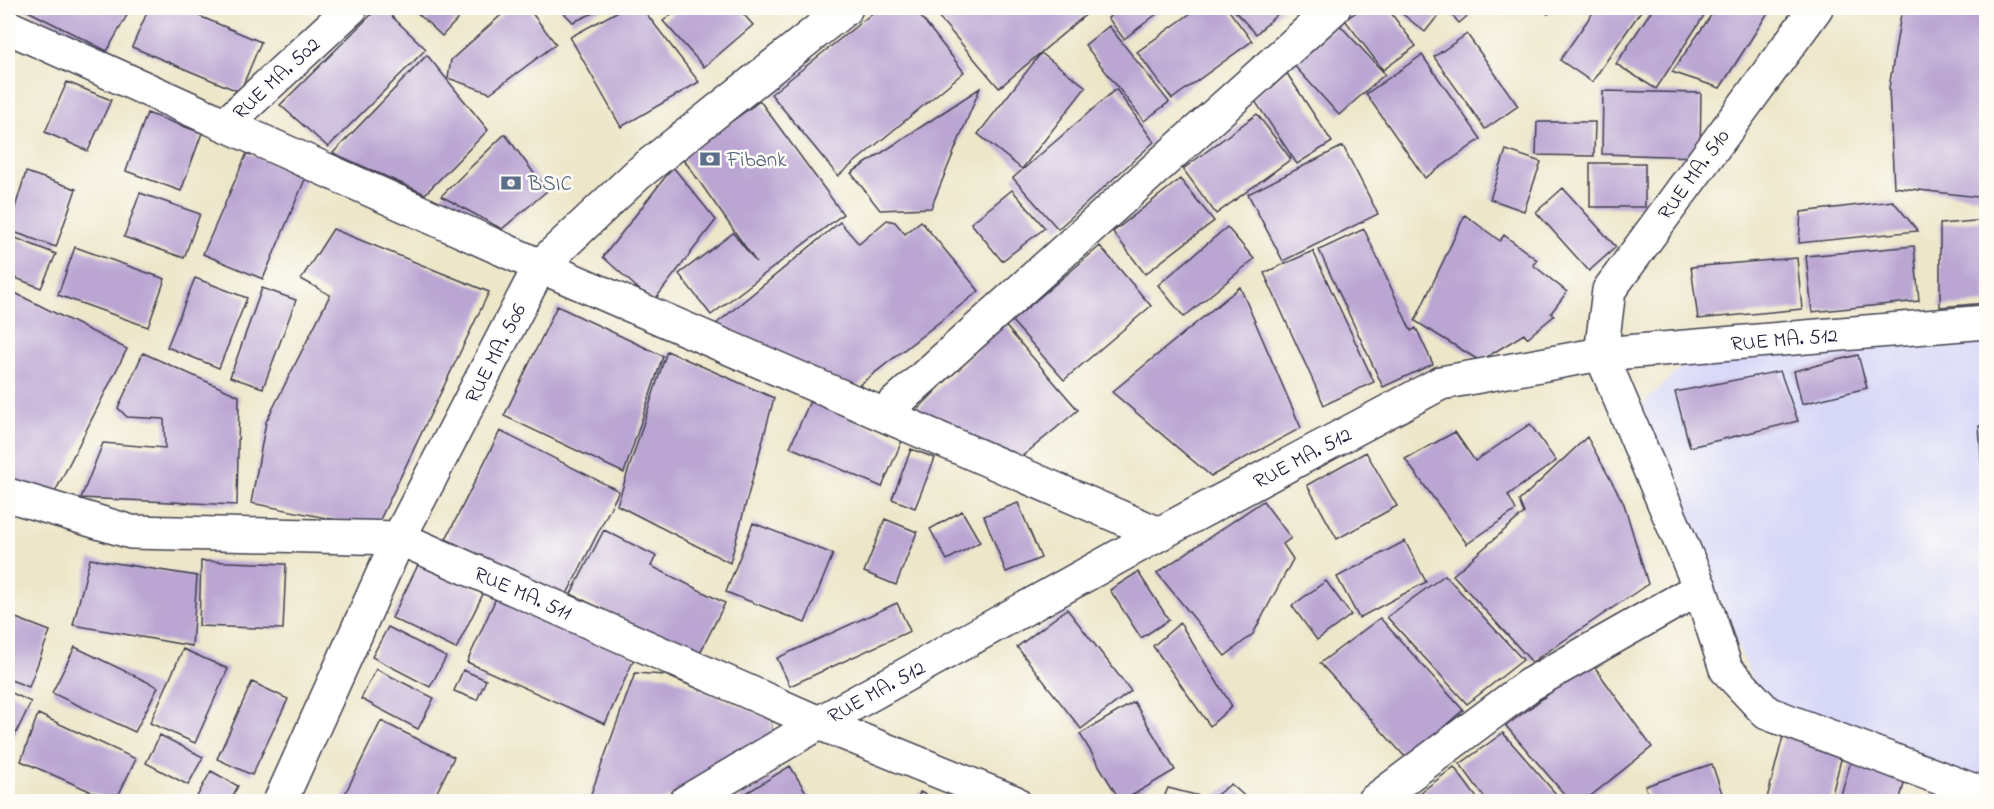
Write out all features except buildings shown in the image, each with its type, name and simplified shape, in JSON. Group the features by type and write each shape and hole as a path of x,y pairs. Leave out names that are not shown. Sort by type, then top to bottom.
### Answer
{"street":[{"name":"RUE MA. 502","path":"226,124 351,8"},
{"name":"RUE MA. 506","path":"279,801 399,538 540,266 638,174 846,8"},
{"path":"883,414 1334,8"},
{"name":"RUE MA. 510","path":"1601,354 1609,290 1816,8"},
{"path":"8,27 540,266 1159,534"},
{"name":"RUE MA. 512","path":"686,801 819,723 1159,534 1441,383 1601,354 1986,321"},
{"path":"1601,354 1700,588 1726,669 1767,713 1975,791 1971,801"},
{"name":"RUE MA. 511","path":"8,495 131,532 399,538 819,723 1014,801"},
{"path":"1373,801 1529,685 1700,588"}],"shaded area":[{"path":"1986,322 1986,784 1760,699 1640,407 1706,343"}],"place":[{"name":"Fibank","path":"710,159"},
{"name":"BSIC","path":"511,183"}]}
